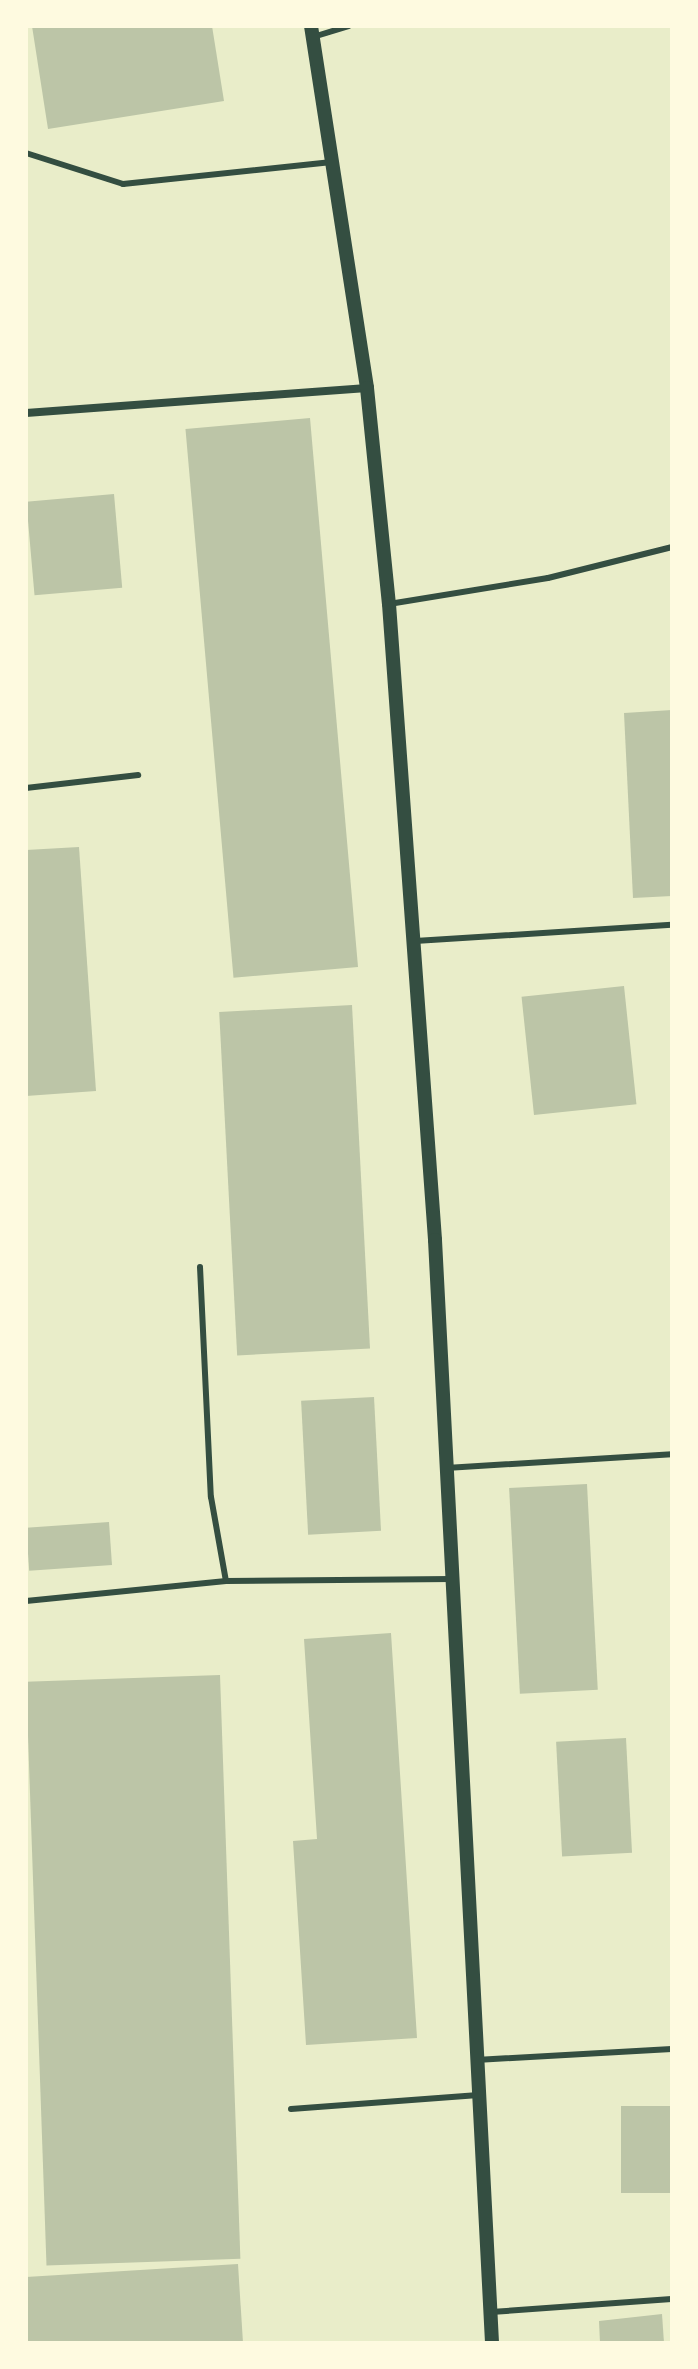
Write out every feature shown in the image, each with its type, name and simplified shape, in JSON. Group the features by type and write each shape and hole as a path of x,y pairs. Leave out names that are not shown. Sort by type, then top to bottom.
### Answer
{"street":[{"path":"312,32 367,388 389,604 415,941 492,2343"},
{"path":"26,413 367,388"}],"lane":[{"path":"312,32 348,26"},
{"path":"26,153 123,184 332,162"},
{"path":"389,604 548,578 672,547"},
{"path":"26,788 138,775"},
{"path":"415,941 672,925"},
{"path":"200,1267 211,1497 226,1581"},
{"path":"446,1468 672,1454"},
{"path":"26,1601 226,1581 452,1579"},
{"path":"476,2060 672,2049"},
{"path":"291,2109 478,2095"},
{"path":"491,2312 672,2299"}],"building":[{"path":"32,26 212,26 224,101 48,129"},
{"path":"310,418 358,967 233,978 185,429"},
{"path":"114,494 122,588 35,595 26,502"},
{"path":"672,710 672,896 633,898 624,713"},
{"path":"79,847 96,1091 26,1096 26,850"},
{"path":"624,986 636,1104 534,1115 522,997"},
{"path":"352,1005 370,1349 237,1355 219,1012"},
{"path":"374,1397 381,1531 308,1535 301,1401"},
{"path":"587,1484 598,1690 520,1694 509,1488"},
{"path":"109,1522 112,1565 29,1571 26,1528"},
{"path":"391,1633 417,2038 306,2045 293,1841 317,1839 304,1639"},
{"path":"220,1675 240,2259 46,2265 26,1682"},
{"path":"626,1738 632,1853 562,1857 556,1742"},
{"path":"621,2106 672,2106 672,2193 621,2193"},
{"path":"238,2264 243,2343 26,2343 26,2277"},
{"path":"662,2314 664,2343 600,2343 599,2321"}]}
